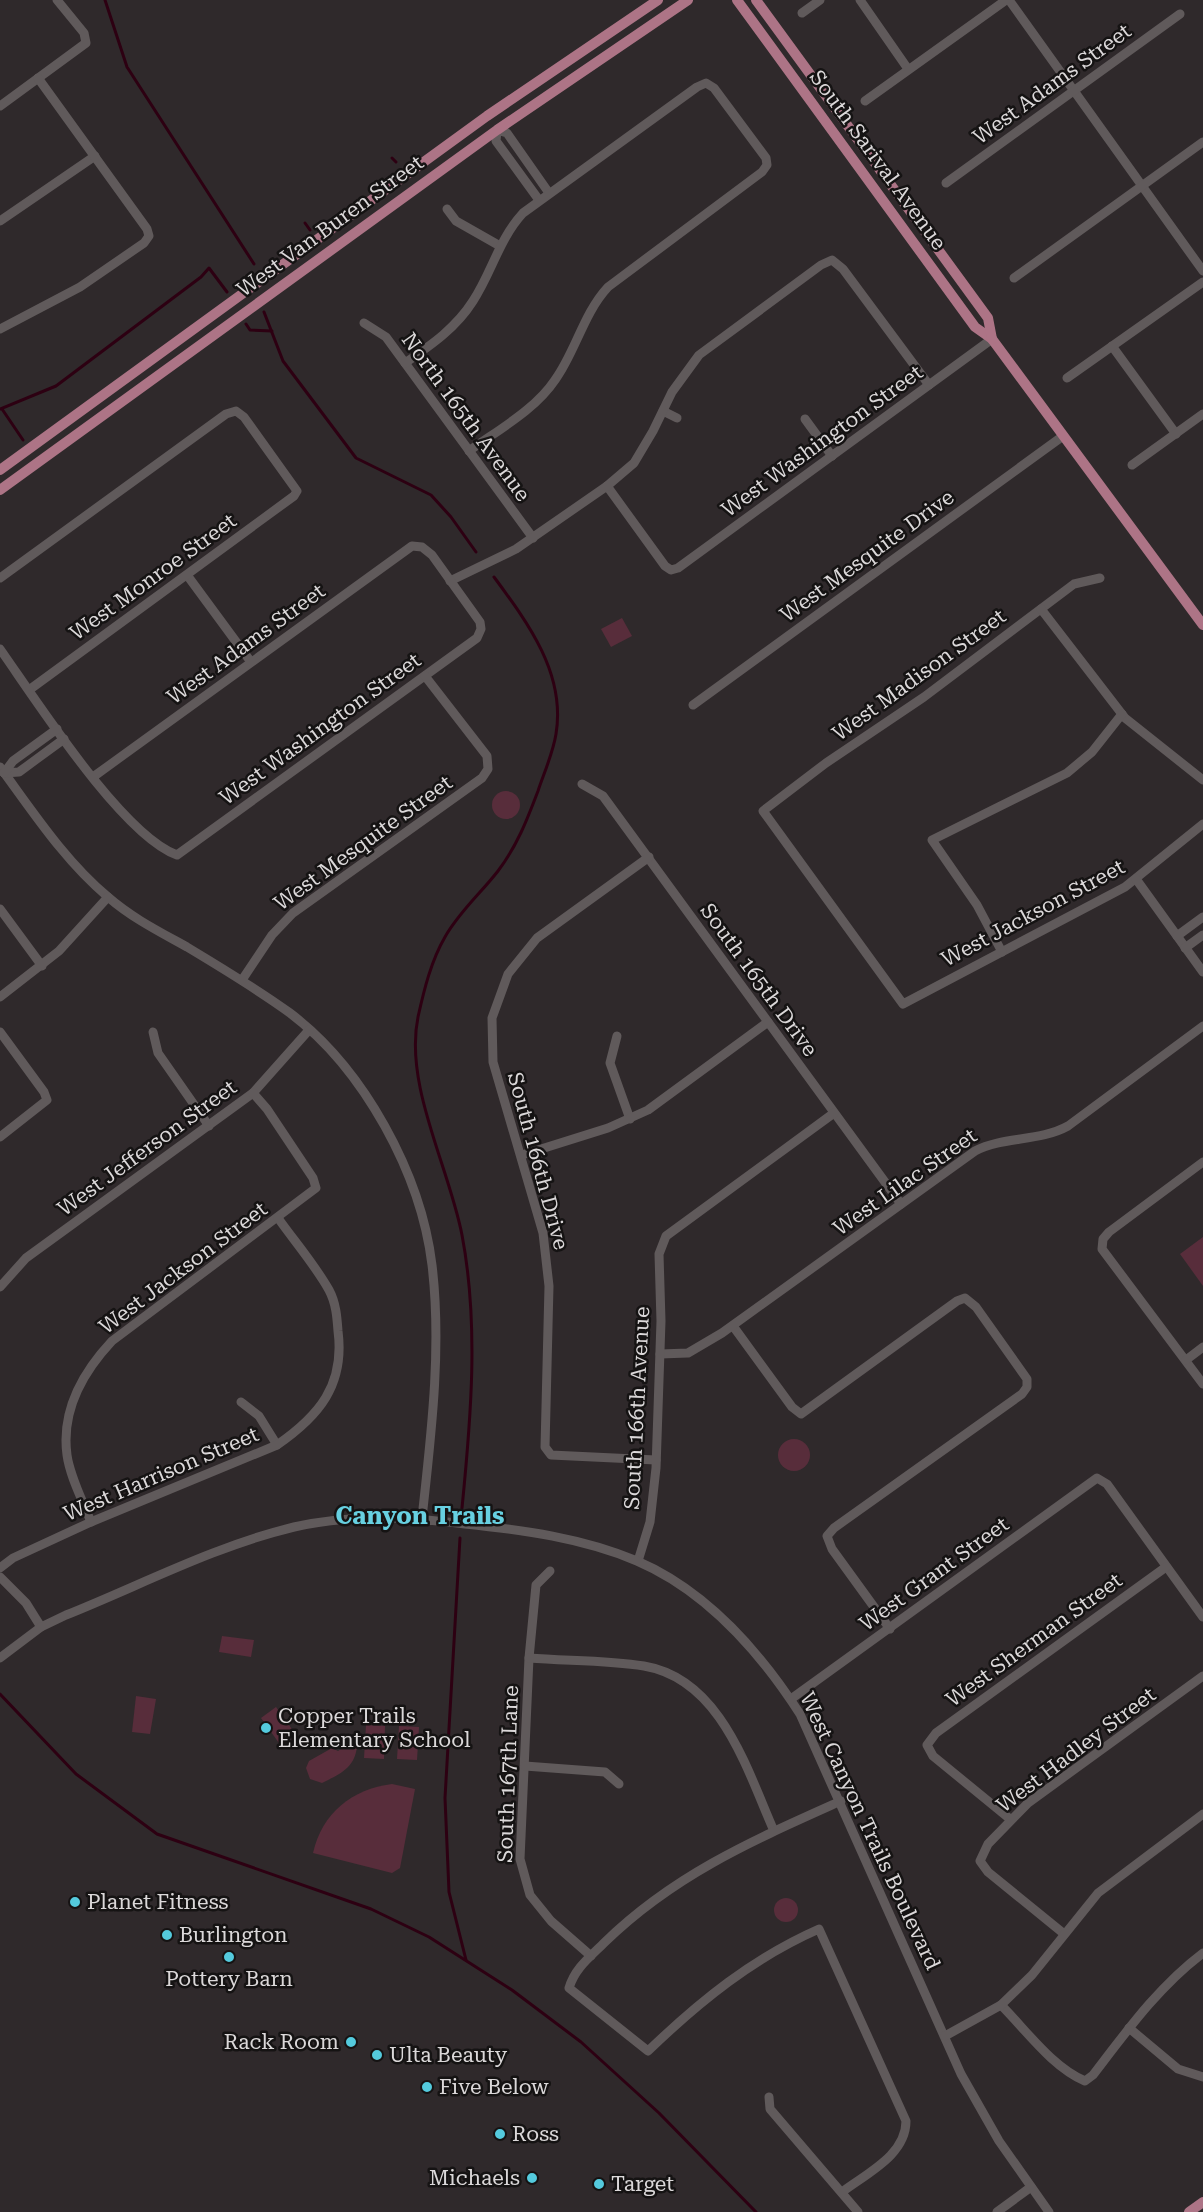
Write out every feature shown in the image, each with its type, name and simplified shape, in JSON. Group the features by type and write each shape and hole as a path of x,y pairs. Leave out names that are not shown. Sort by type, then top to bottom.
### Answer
{"main road":[{"name":"West Van Buren Street","path":"0,470 487,116 658,0"},
{"name":"West Van Buren Street","path":"0,490 497,130 688,0"},
{"name":"South Sarival Avenue","path":"736,0 975,327 992,339 1203,626"},
{"name":"South Sarival Avenue","path":"756,0 988,318 992,339"},
{"path":"487,116 497,130"},
{"path":"242,314 262,291 298,263 298,252"},
{"path":"1189,2212 1203,2202"}],"street":[{"path":"0,106 86,43 84,33 57,0"},
{"path":"802,13 820,0"},
{"path":"860,0 908,69"},
{"path":"865,101 1007,0 1203,271"},
{"name":"West Adams Street","path":"946,183 1180,14"},
{"path":"0,329 80,287 144,243 149,236 147,229 38,78"},
{"path":"405,363 445,335 460,319 474,301 509,228 539,200 706,83 714,88 766,158 767,165 762,172 608,287 597,299 563,368 544,394 469,451"},
{"path":"539,200 496,141 497,130 507,133 549,193"},
{"path":"1014,278 1203,142"},
{"path":"0,221 95,156"},
{"path":"447,209 456,221 500,246"},
{"path":"450,581 533,538 607,486 634,463 672,392 699,355 821,264 832,260 843,269 929,385"},
{"path":"1067,378 1203,282"},
{"name":"North 165th Avenue","path":"364,323 386,337 533,538"},
{"name":"West Washington Street","path":"607,486 671,570 992,339"},
{"path":"1112,346 1176,434"},
{"name":"West Monroe Street","path":"0,578 226,414 236,411 244,417 297,491 294,496 29,690"},
{"path":"663,411 677,418"},
{"path":"1132,465 1203,414"},
{"path":"805,419 831,456"},
{"name":"West Mesquite Drive","path":"693,705 1064,436"},
{"name":"West Adams Street","path":"93,777 412,546 422,547 432,555 450,581"},
{"path":"186,575 251,662"},
{"name":"West Madison Street","path":"903,1004 763,811 826,763 924,697 1074,584 1100,578"},
{"name":"West Washington Street","path":"93,777 116,806 164,850 177,855 477,638 481,629 480,622 450,581"},
{"path":"1041,609 1122,714 1203,780"},
{"path":"0,649 93,777"},
{"name":"West Mesquite Street","path":"242,980 272,935 293,913 482,778 488,769 487,756 425,676"},
{"path":"1002,952 977,905 932,840 1067,773 1092,752 1122,714"},
{"path":"2,770 57,729"},
{"path":"2,770 19,772 64,739"},
{"path":"2,770 58,845 108,897 130,915 242,980 309,1030 336,1057 356,1082 390,1135 414,1194 431,1263 434,1295 434,1369 422,1518"},
{"name":"South 165th Drive","path":"582,784 603,796 901,1204"},
{"name":"West Jackson Street","path":"903,1004 1136,879 1203,824"},
{"name":"South 166th Drive","path":"649,857 537,938 508,974 492,1018 493,1062 543,1233 549,1286 544,1447 551,1455 656,1460"},
{"path":"1136,879 1203,972"},
{"path":"0,997 42,966 76,934 108,897"},
{"path":"0,909 42,966"},
{"path":"1177,936 1203,917"},
{"path":"1185,948 1203,935"},
{"path":"522,1155 609,1128 648,1110 768,1022"},
{"name":"West Lilac Street","path":"660,1354 688,1353 733,1326 945,1170 992,1143 1054,1134 1068,1126 1203,1026"},
{"name":"West Jefferson Street","path":"0,1287 26,1258 253,1094 309,1030"},
{"path":"0,1032 44,1092 47,1100 0,1137"},
{"path":"153,1032 158,1053 209,1126"},
{"path":"617,1036 610,1063 630,1119"},
{"name":"West Jackson Street","path":"91,1522 67,1457 66,1435 72,1398 93,1361 112,1341 316,1188 313,1178 300,1158 267,1109 253,1094"},
{"name":"South 166th Avenue","path":"638,1561 650,1522 656,1460 660,1354 658,1254 666,1236 834,1113"},
{"path":"1203,1162 1108,1232 1103,1239 1102,1249 1203,1384"},
{"name":"West Harrison Street","path":"0,1568 13,1558 91,1522 278,1445 303,1427 326,1401 340,1359 335,1303 321,1278 278,1218"},
{"path":"733,1326 792,1407 801,1414 957,1301 965,1298 976,1308 1027,1379 1027,1387 1022,1394 834,1528 827,1536 832,1549 890,1629"},
{"path":"1186,1360 1203,1347"},
{"path":"241,1402 259,1416 278,1445"},
{"name":"West Grant Street","path":"791,1699 1097,1478 1107,1484 1166,1567"},
{"name":"West Canyon Trails Boulevard","path":"0,1658 41,1627 146,1582 264,1535 344,1519 422,1518 556,1536 638,1561 677,1585 718,1615 761,1657 791,1699 841,1801 980,2110 1049,2212"},
{"path":"1166,1567 1203,1617"},
{"name":"West Sherman Street","path":"1010,1819 933,1756 927,1745 936,1733 1166,1567"},
{"name":"South 167th Lane","path":"550,1571 536,1585 520,1859 530,1895 551,1921 591,1956"},
{"path":"0,1576 26,1603 41,1627"},
{"path":"530,1658 645,1666 682,1683 711,1707 729,1731 774,1831"},
{"name":"West Hadley Street","path":"1064,1933 988,1872 980,1861 988,1844 1010,1819 1203,1676"},
{"path":"525,1766 605,1772 619,1784"},
{"path":"841,1801 732,1850 682,1879 647,1906 573,1973 569,1988 648,2051 691,2010 742,1971 793,1940 819,1929 906,2121 906,2133 899,2148 842,2192"},
{"path":"945,2036 1001,2005 1032,1975 1098,1893 1203,1814"},
{"path":"1001,2005 1049,2054 1076,2077 1085,2081 1093,2075 1129,2028 1188,1964 1203,1953"},
{"path":"1129,2028 1178,2070 1203,2077"},
{"path":"769,2097 770,2109 858,2212"},
{"path":"998,2212 1031,2187"}],"shaded area":[{"path":"622,618 632,636 611,647 601,629"},
{"path":"506,791 516,795 520,805 516,815 506,819 496,815 492,805 496,795"},
{"path":"1203,1237 1203,1286 1180,1254"},
{"path":"794,1439 805,1444 810,1455 805,1466 794,1471 783,1466 778,1455 783,1444"},
{"path":"222,1636 254,1640 251,1657 219,1652"},
{"path":"136,1696 156,1699 150,1734 132,1732"},
{"path":"276,1707 294,1732 279,1743 261,1718"},
{"path":"366,1725 385,1726 384,1759 364,1758"},
{"path":"399,1726 419,1727 417,1760 397,1759"},
{"path":"347,1745 357,1746 356,1754 346,1769 322,1783 310,1779 306,1768 309,1761 332,1748 338,1751"},
{"path":"392,1784 415,1789 400,1868 392,1873 313,1853 324,1826 341,1805 364,1791"},
{"path":"786,1898 791,1899 797,1905 797,1915 791,1921 786,1922 781,1921 775,1915 774,1910 775,1905 781,1899"}],"waterway":[{"path":"105,0 127,67 254,264"},
{"path":"392,158 396,162"},
{"path":"305,223 310,230"},
{"path":"0,409 56,386 201,277 209,268 227,292"},
{"path":"264,312 283,361 356,458 431,495 451,517 476,552"},
{"path":"246,324 250,330 272,331"},
{"path":"2,409 23,440"},
{"path":"462,1508 472,1371 467,1269 456,1209 422,1098 415,1043 418,1017 425,986 445,937 463,911 498,871 521,832 551,756 558,712 550,670 542,650 494,577"},
{"path":"460,1538 445,1798 449,1892 466,1960"},
{"path":"0,1694 76,1774 157,1834 371,1909 429,1937 512,1990 581,2042 659,2113 756,2212"}],"place":[{"name":"Copper Trails Elementary School","path":"266,1728"},
{"name":"Planet Fitness","path":"75,1902"},
{"name":"Burlington","path":"167,1935"},
{"name":"Pottery Barn","path":"229,1957"},
{"name":"Rack Room","path":"351,2042"},
{"name":"Ulta Beauty","path":"377,2055"},
{"name":"Five Below","path":"427,2087"},
{"name":"Ross","path":"500,2134"},
{"name":"Michaels","path":"532,2178"},
{"name":"Target","path":"599,2184"}],"district":[{"name":"Canyon Trails","path":"420,1516"}]}
